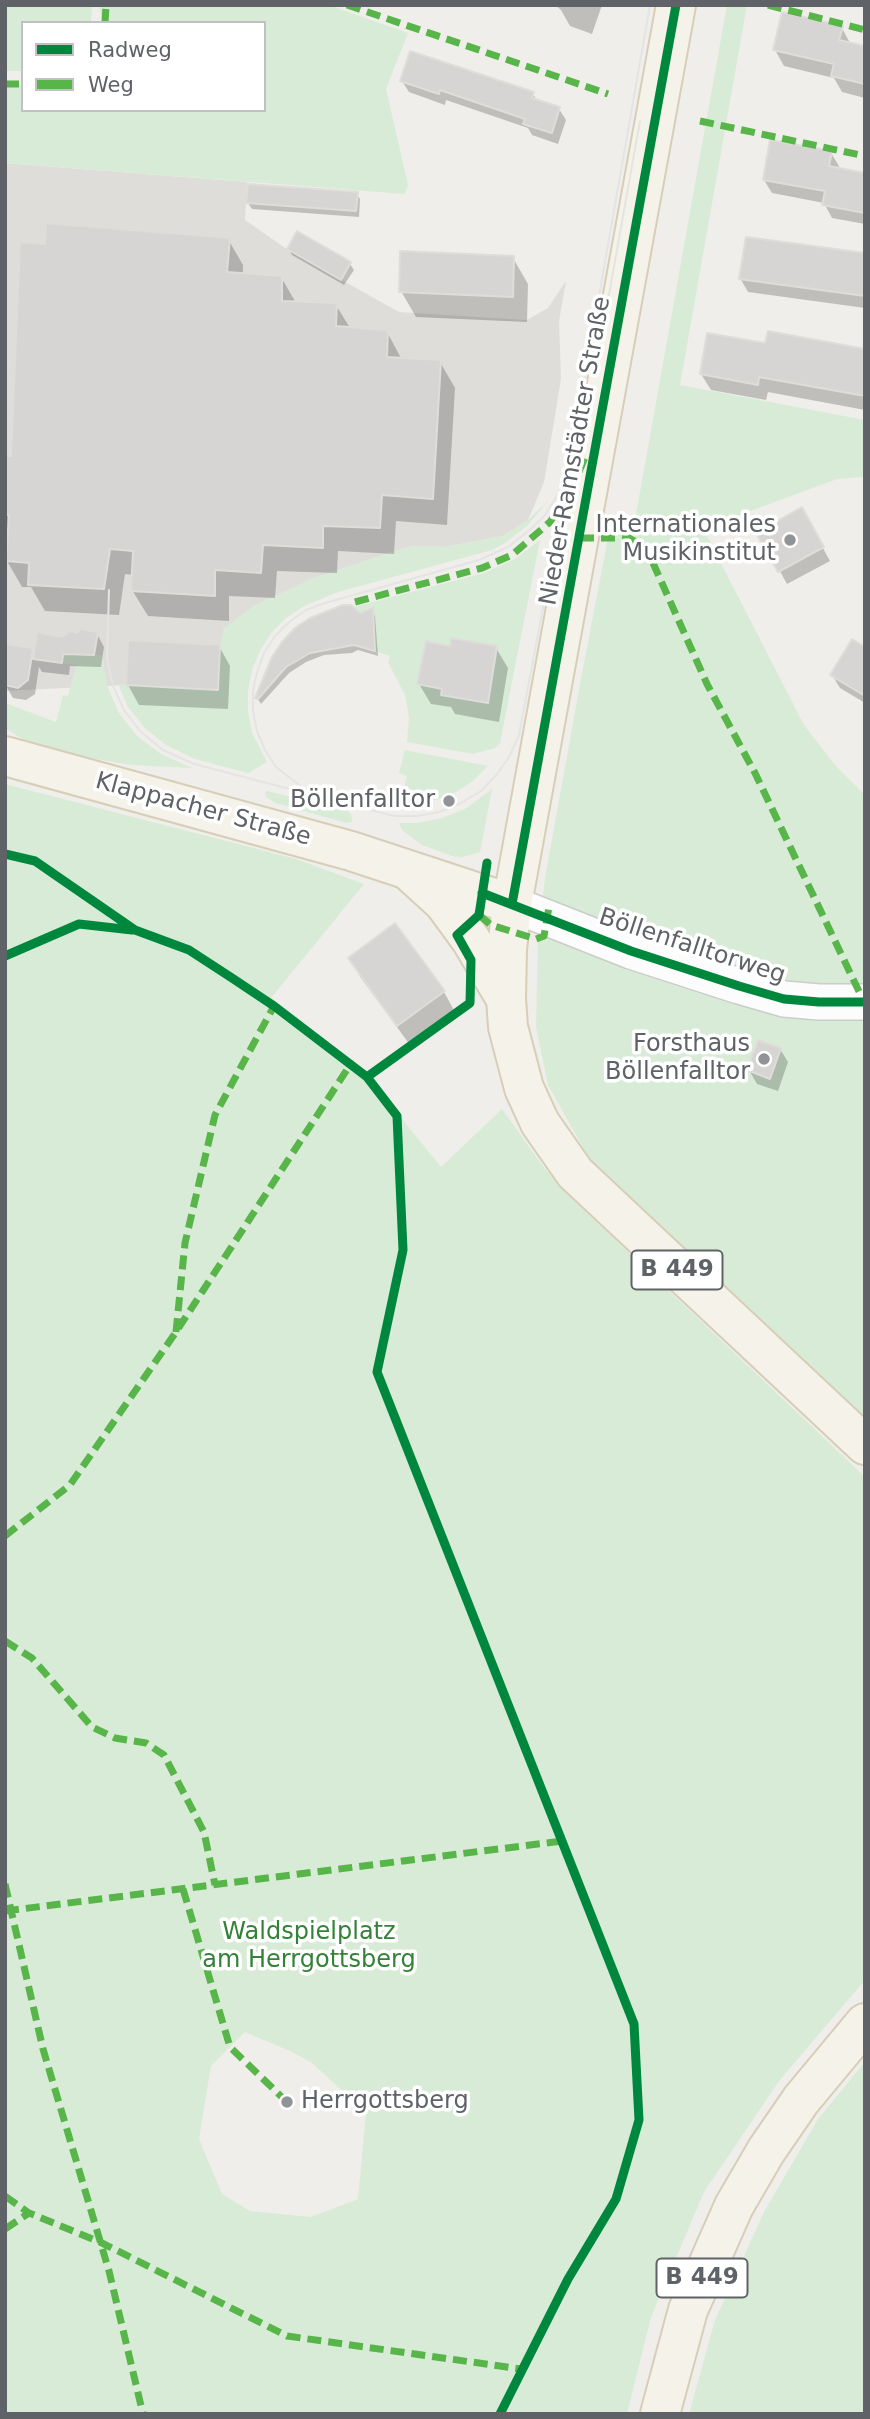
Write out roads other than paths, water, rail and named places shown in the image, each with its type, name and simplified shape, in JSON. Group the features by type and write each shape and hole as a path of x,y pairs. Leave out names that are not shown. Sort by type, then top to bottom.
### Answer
{"main road":[{"name":"Nieder-Ramstädter Straße","path":"676,5 512,904 506,999 508,1027 523,1088 540,1123 575,1173 865,1445"},
{"name":"Klappacher Straße","path":"5,756 401,866 512,904"},
{"name":"Klappacher Straße","path":"401,866 430,888 444,903 471,940 506,999"},
{"name":"B 449","path":"660,2414 688,2310 734,2206 766,2151 801,2100 865,2023"}],"street":[{"name":"Böllenfalltorweg","path":"512,904 631,951 784,999 865,1002"}],"tram line":[{"path":"109,590 107,659 113,686 124,710 141,732 163,750 194,764 394,816 440,812 481,791 497,774 519,735 563,502 650,5"},
{"path":"600,345 640,121"},
{"path":"303,788 276,767 257,731 253,711 257,672 264,653 275,636 306,610 479,560 508,547 545,515 561,489"}],"place":[{"name":"Internationales Musikinstitut","path":"790,540"},
{"name":"Böllenfalltor","path":"449,801"},
{"name":"Forsthaus Böllenfalltor","path":"764,1059"},
{"name":"Herrgottsberg","path":"287,2102"}],"park label":[{"name":"Waldspielplatz am Herrgottsberg","path":"309,1947"}]}
